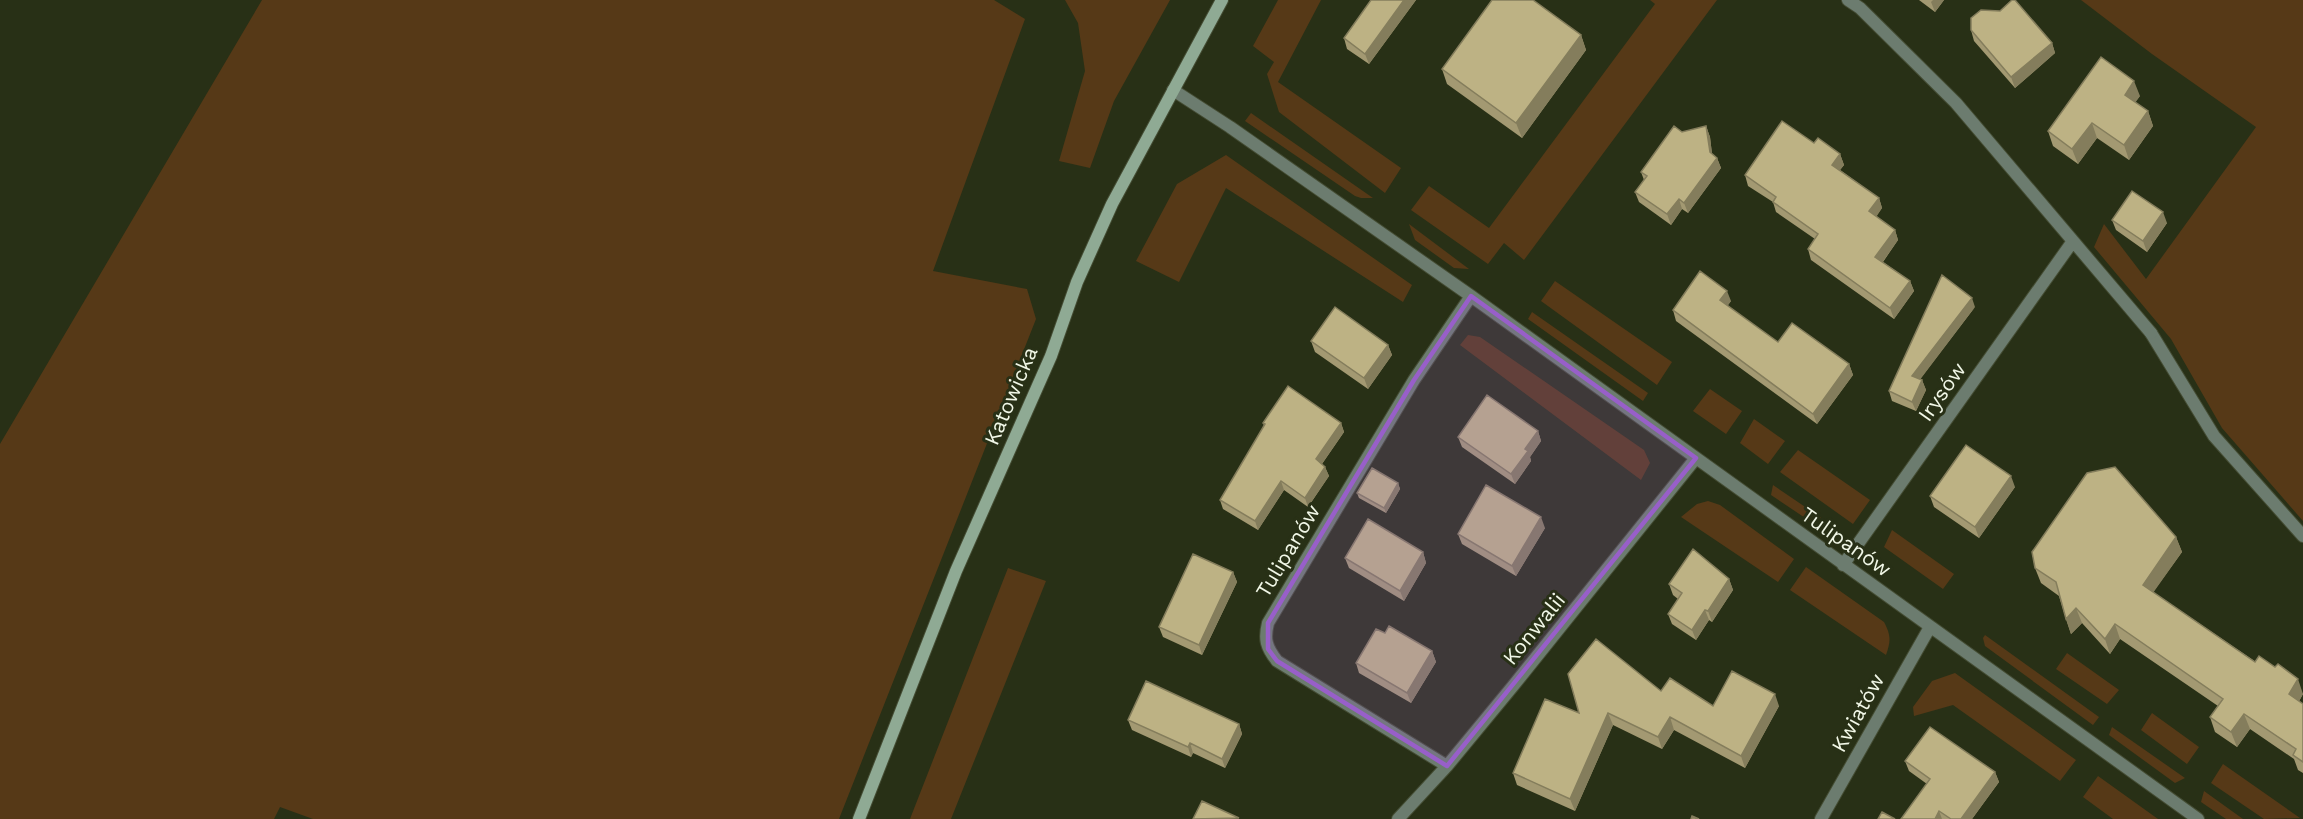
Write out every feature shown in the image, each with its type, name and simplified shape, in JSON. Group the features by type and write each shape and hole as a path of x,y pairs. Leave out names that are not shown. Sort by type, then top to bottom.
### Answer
{"main road":[{"name":"Katowicka","path":"859,819 956,571 1051,356 1077,282 1112,204 1222,0"}],"street":[{"path":"1848,0 1860,8 1956,103 2151,333 2214,436 2303,536"},
{"name":"Tulipanów","path":"1173,90 1230,127 1471,296 2198,819"},
{"name":"Irysów","path":"1843,565 2073,241"},
{"name":"Tulipanów","path":"1447,766 1277,661 1268,649 1265,637 1268,623 1414,380 1471,296"},
{"name":"Konwalii","path":"1398,819 1447,766 1696,458"},
{"name":"Kwiatów","path":"1821,819 1930,627"}],"highlighted area":[{"path":"1471,296 1696,458 1447,766 1277,661 1268,649 1268,623 1414,380"}],"shaded area":[{"path":"262,0 994,0 1025,19 933,271 1027,289 1036,319 839,819 313,819 280,807 274,819 0,819 0,444"},
{"path":"1065,0 1170,0 1114,101 1090,168 1059,161 1085,71 1078,23"},
{"path":"1278,0 1321,0 1278,82 1401,168 1385,193 1279,112 1267,74 1274,62 1253,46"},
{"path":"1650,0 1717,0 1524,260 1504,243 1488,264 1411,210 1429,186 1489,228 1655,4"},
{"path":"2081,0 2303,0 2303,521 2222,428 2171,339 2094,247 2104,224 2146,279 2256,127 2152,54"},
{"path":"1251,113 1373,198 1355,196 1245,121"},
{"path":"1226,155 1412,285 1403,302 1226,188 1179,282 1136,261 1177,184"},
{"path":"1409,224 1469,269 1454,268 1415,240"},
{"path":"1555,281 1672,362 1657,385 1541,301"},
{"path":"1532,312 1648,393 1643,401 1528,319"},
{"path":"1468,335 1480,337 1644,450 1650,463 1641,480 1460,345"},
{"path":"1710,389 1742,411 1726,434 1693,411"},
{"path":"1754,419 1785,441 1768,464 1740,443"},
{"path":"1798,450 1870,500 1853,524 1780,472"},
{"path":"1773,485 1842,532 1829,534 1771,495"},
{"path":"1708,501 1720,505 1794,559 1778,582 1681,517 1697,504"},
{"path":"1892,530 1954,574 1943,589 1884,547"},
{"path":"1806,567 1884,622 1890,638 1886,655 1790,590"},
{"path":"1008,568 1046,581 951,819 910,819"},
{"path":"1985,635 2099,717 2093,725 1985,646 1983,638"},
{"path":"2067,653 2119,690 2107,704 2056,669"},
{"path":"1955,673 2076,760 2060,781 1953,705 1914,716 1913,707 1932,681"},
{"path":"2152,713 2199,747 2187,764 2141,730"},
{"path":"2112,727 2185,778 2175,783 2109,735"},
{"path":"2223,764 2300,818 2264,819 2211,783"},
{"path":"2098,776 2158,819 2113,819 2083,797"},
{"path":"2204,791 2243,819 2226,819 2201,802"}],"building":[{"path":"1371,0 1404,0 1365,54 1344,38"},
{"path":"1492,0 1533,0 1581,35 1516,123 1442,69"},
{"path":"2015,0 2052,43 2011,77 1971,30 1971,18 1981,10 2000,11"},
{"path":"2101,57 2134,81 2125,95 2148,111 2124,145 2092,123 2072,149 2048,131"},
{"path":"1782,121 1814,143 1818,138 1840,154 1832,165 1879,198 1869,211 1895,230 1875,257 1910,281 1890,308 1808,249 1818,234 1773,202 1776,197 1745,175"},
{"path":"1674,126 1682,132 1706,126 1710,152 1717,158 1684,203 1679,199 1667,214 1635,192 1647,176 1641,172"},
{"path":"2132,191 2163,212 2143,241 2112,220"},
{"path":"1700,271 1727,291 1720,300 1778,342 1792,323 1849,364 1813,414 1673,310"},
{"path":"1942,275 1972,298 1912,376 1922,380 1912,402 1889,391"},
{"path":"1335,307 1388,345 1364,378 1311,341"},
{"path":"1288,386 1341,423 1316,459 1325,467 1305,498 1281,481 1255,521 1220,500 1265,424 1263,423"},
{"path":"1487,395 1538,431 1525,449 1528,451 1511,474 1458,437"},
{"path":"1966,445 2011,476 1975,527 1930,496"},
{"path":"2115,467 2176,537 2143,585 2255,662 2259,656 2275,667 2278,664 2298,679 2289,694 2303,704 2303,762 2293,755 2296,749 2244,714 2231,732 2210,717 2223,699 2115,624 2105,639 2076,608 2066,619 2056,582 2035,568 2032,552 2087,473"},
{"path":"1372,468 1398,483 1384,508 1357,493"},
{"path":"1486,485 1541,517 1512,566 1458,534"},
{"path":"1368,519 1423,552 1400,591 1345,558"},
{"path":"1693,549 1729,579 1692,630 1668,614 1682,593 1669,584"},
{"path":"1193,554 1233,572 1199,645 1159,627"},
{"path":"1389,626 1432,651 1407,693 1356,663 1376,629 1385,633"},
{"path":"1596,639 1661,691 1670,678 1713,706 1732,671 1775,694 1741,756 1670,717 1658,737 1608,713 1570,799 1513,773 1545,699 1579,713 1568,674"},
{"path":"1146,681 1239,724 1222,759 1190,743 1188,747 1128,720"},
{"path":"1930,727 1995,772 1961,819 1951,819 1939,811 1935,819 1901,819 1930,779 1905,761"},
{"path":"1202,801 1239,818 1193,819"},
{"path":"1882,812 1895,819 1878,819"}]}
